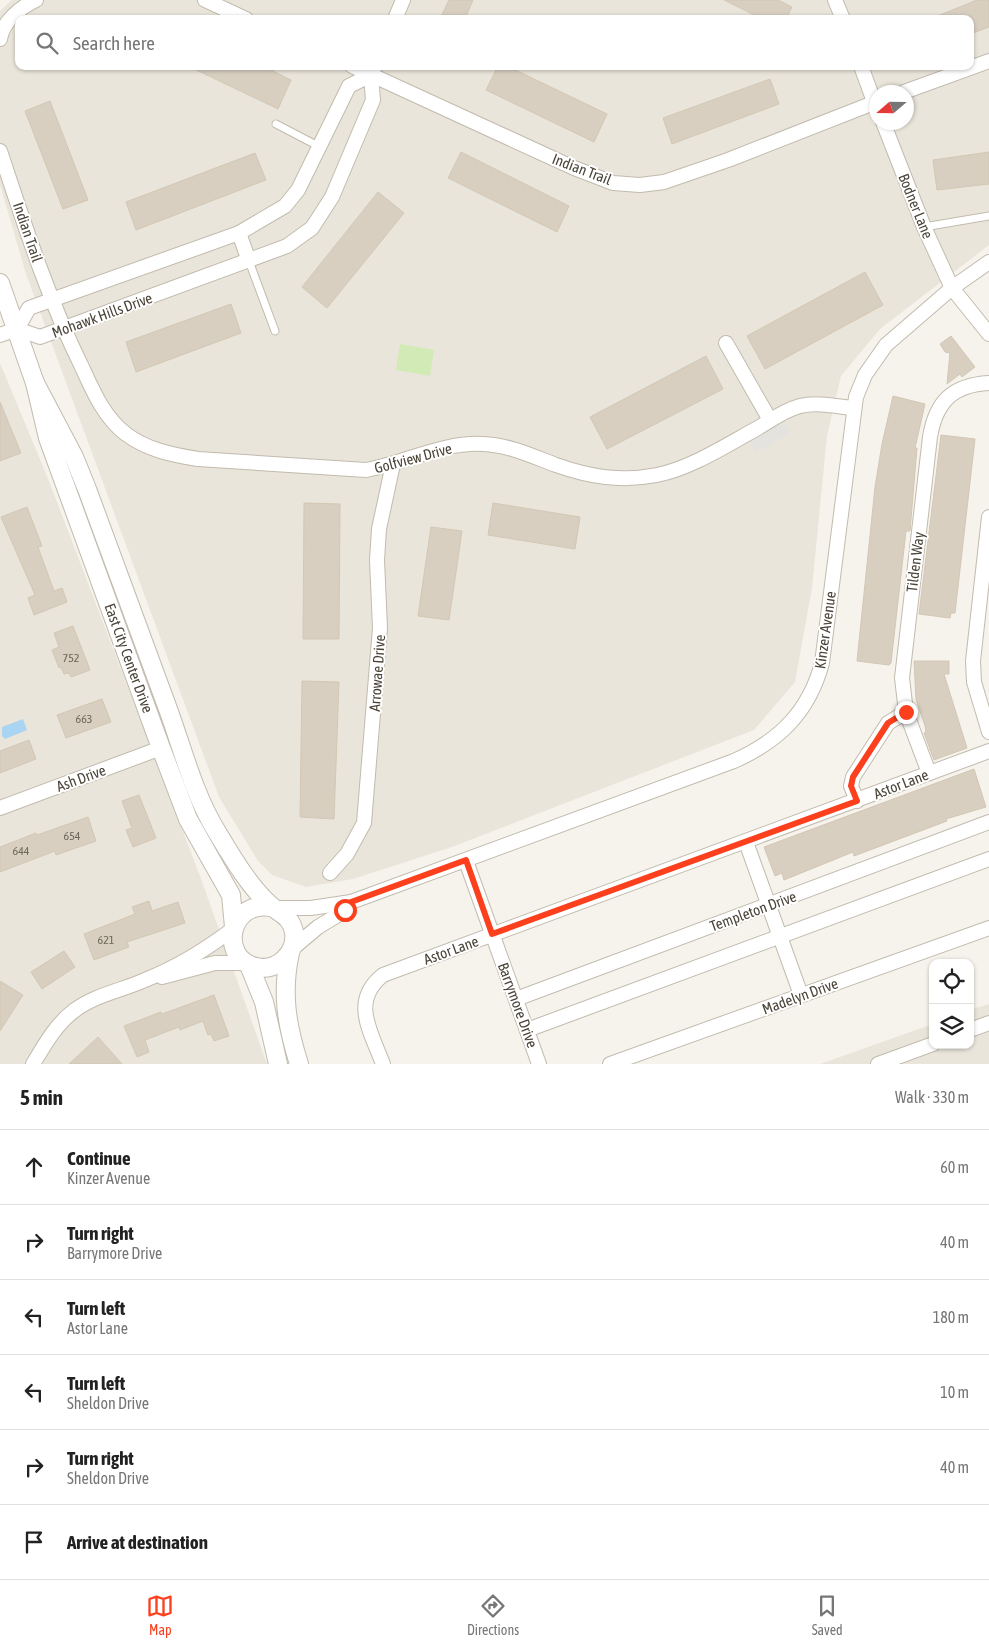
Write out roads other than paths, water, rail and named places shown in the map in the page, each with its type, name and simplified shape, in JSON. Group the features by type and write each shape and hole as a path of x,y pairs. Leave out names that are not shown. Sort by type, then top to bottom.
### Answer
{"street":[{"path":"0,38 1,33 21,7 36,0"},
{"path":"205,0 237,15"},
{"path":"397,15 403,0"},
{"path":"836,0 842,15"},
{"path":"974,66 989,61"},
{"path":"863,70 869,86"},
{"path":"914,88 964,70"},
{"name":"Indian Trail","path":"373,71 574,168 613,183 640,185 664,182 869,107"},
{"name":"Mohawk Hills Drive","path":"373,71 373,100 332,197 312,228 287,246 40,337 17,328 29,308 238,233 285,206 298,190 349,86 373,71"},
{"name":"Bodner Lane","path":"886,130 924,227 952,288 989,334"},
{"name":"Indian Trail","path":"0,150 57,314"},
{"path":"238,233 249,261"},
{"name":"Kinzer Avenue","path":"273,908 311,908 351,902 750,754 777,736 799,715 813,690 822,663 852,408 865,375 876,356 900,332 952,288 989,262"},
{"name":"East City Center Drive","path":"0,282 35,383 48,438 161,748 188,819 230,892 234,927"},
{"name":"Golfview Drive","path":"57,314 108,417 126,434 150,447 171,455 198,459 366,470 393,464 429,451 452,446 484,444 524,452 592,476 618,480 657,475 683,468 770,420 802,405 820,404 852,408"},
{"path":"0,335 17,328"},
{"path":"726,343 770,420"},
{"name":"East City Center Drive","path":"35,383 74,457 87,489 204,807 237,863 273,908"},
{"name":"Tilden Way","path":"929,773 906,712 902,678 932,427 942,404 951,394 967,386 989,383"},
{"name":"Arrowae Drive","path":"330,873 347,854 364,823 380,628 377,560 379,529 393,464"},
{"path":"989,518 973,661 974,682 989,732"},
{"path":"857,801 851,786 853,777 888,723 906,712"},
{"name":"Ash Drive","path":"0,808 161,748"},
{"name":"Astor Lane","path":"383,1064 364,1013 364,1002 374,982 383,975 989,751"},
{"name":"Templeton Drive","path":"516,999 989,822"},
{"path":"746,842 801,995"},
{"path":"527,1030 989,859"},
{"name":"Barrymore Drive","path":"466,860 539,1064"},
{"name":"Kinzer Avenue","path":"291,950 318,927 341,913 351,902"},
{"path":"33,1064 49,1035 75,1010 86,1003 146,980 202,952 234,927 238,920 249,910 264,906 273,908 287,917 292,924 294,940 285,984 285,1009 299,1064"},
{"path":"234,927 234,946 248,964 264,1002 278,1064"},
{"name":"Madelyn Drive","path":"610,1064 989,928"},
{"path":"146,980 215,963 248,964 257,968 272,967 285,959 291,950"},
{"path":"974,1029 989,1023"},
{"path":"878,1064 929,1045"}],"lane":[{"path":"276,124 320,147"},
{"path":"924,227 989,216"},
{"path":"249,261 275,331"}],"water":[{"path":"23,719 27,730 5,739 2,736 2,727"}]}
